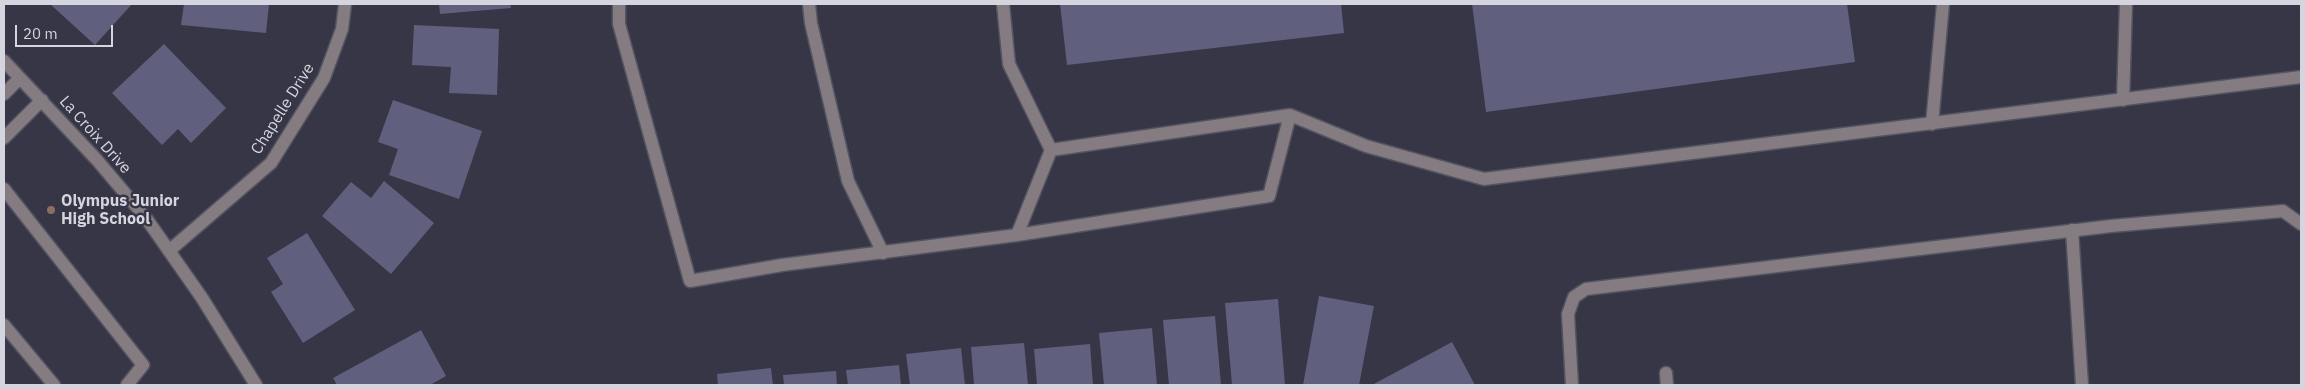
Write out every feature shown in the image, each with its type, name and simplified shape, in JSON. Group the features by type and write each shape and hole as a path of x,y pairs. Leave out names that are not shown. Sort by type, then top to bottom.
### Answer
{"street":[{"name":"Chapelle Drive","path":"170,250 271,163 324,78 342,29 345,4"},
{"path":"619,4 619,24 690,281 782,265 1017,235 1270,196 1290,115"},
{"path":"809,4 811,23 848,181 883,253"},
{"path":"1003,4 1009,64 1051,150 1017,235"},
{"path":"1932,124 1943,4"},
{"path":"2122,100 2126,4"},
{"name":"La Croix Drive","path":"4,61 97,160 170,250 256,385"},
{"path":"1051,150 1290,115 1366,146 1484,179 2301,77"},
{"path":"4,94 20,78"},
{"path":"4,138 42,100"},
{"path":"4,189 143,364 127,385"},
{"path":"1572,385 1568,314 1574,297 1586,288 2072,230 2283,211 2301,224"},
{"path":"2072,230 2082,385"},
{"path":"4,325 54,385"}],"building":[{"path":"50,4 132,4 95,45"},
{"path":"184,4 269,4 266,33 181,25"},
{"path":"439,4 510,4 511,8 440,14"},
{"path":"1060,4 1341,4 1344,33 1067,65"},
{"path":"1472,4 1847,4 1855,62 1486,112"},
{"path":"414,25 499,29 497,95 449,93 451,67 412,65"},
{"path":"164,44 226,108 191,143 178,129 162,145 112,93"},
{"path":"393,100 482,131 459,199 389,175 398,149 378,142"},
{"path":"384,181 434,223 391,274 322,216 351,182 371,198"},
{"path":"307,233 355,310 303,343 271,292 283,284 267,258"},
{"path":"1319,296 1374,306 1359,385 1303,385"},
{"path":"1278,299 1285,385 1232,385 1225,303"},
{"path":"1215,316 1221,385 1169,385 1163,320"},
{"path":"1152,328 1157,385 1104,385 1099,333"},
{"path":"421,330 446,376 430,385 337,385 333,378"},
{"path":"1452,342 1475,385 1372,385"},
{"path":"1024,343 1028,385 974,385 971,347"},
{"path":"1090,344 1093,385 1037,385 1034,349"},
{"path":"961,348 965,385 910,385 906,354"},
{"path":"899,365 901,385 848,385 846,370"},
{"path":"771,368 773,385 718,385 717,374"},
{"path":"836,371 837,385 784,385 783,375"}],"place":[{"name":"Olympus Junior High School","path":"51,210"}]}
